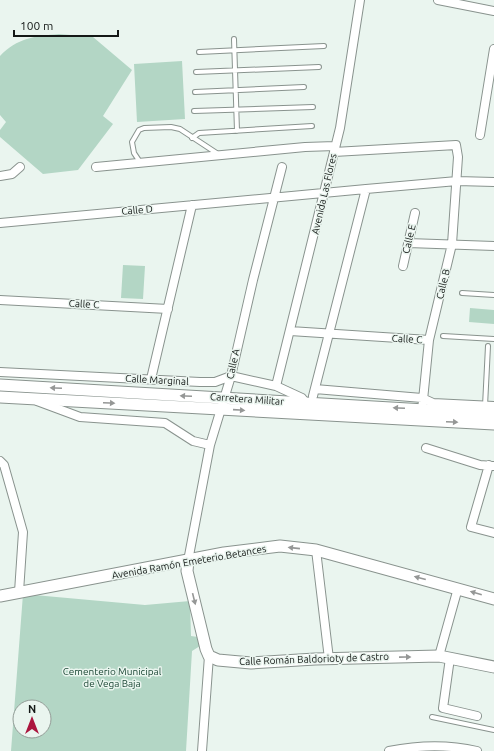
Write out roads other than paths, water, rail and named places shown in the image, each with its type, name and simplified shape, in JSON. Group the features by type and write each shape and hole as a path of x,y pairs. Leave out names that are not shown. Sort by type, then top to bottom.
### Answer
{"main road":[{"name":"Carretera Militar","path":"0,385 224,398 311,396 422,410 494,414"},
{"name":"Carretera Militar","path":"0,397 494,424"},
{"name":"Avenida Ramón Emeterio Betances","path":"0,596 224,554 280,546 316,550 494,598"},
{"path":"188,561 187,571 210,656"},
{"name":"Calle Román Baldorioty de Castro","path":"210,656 218,660 251,663 329,659 444,657 494,667"}],"street":[{"name":"Avenida Las Flores","path":"276,386 335,149 360,0"},
{"path":"438,0 494,11"},
{"path":"480,135 494,49"},
{"name":"Calle B","path":"335,149 456,145 458,157 457,182 452,244 429,340 422,410"},
{"path":"96,167 219,155 335,149"},
{"path":"0,176 12,174 20,167"},
{"name":"Calle A","path":"188,561 210,445 231,376 282,167"},
{"path":"457,182 494,182"},
{"name":"Calle D","path":"0,223 457,182"},
{"path":"366,189 329,334 311,396 422,398 433,403 494,406"},
{"path":"151,379 192,205"},
{"name":"Calle E","path":"403,266 416,213"},
{"path":"408,243 494,246"},
{"name":"Calle C","path":"0,300 168,309"},
{"name":"Calle C","path":"290,331 429,340"},
{"name":"Calle Marginal","path":"0,372 215,382 231,376 276,386 302,398 311,396"},
{"path":"29,398 80,417 165,423 193,441 210,445"},
{"path":"426,448 480,465 491,466 471,527 494,533"},
{"path":"0,461 4,464 23,532 20,592"},
{"path":"316,550 329,659"},
{"path":"458,588 444,657 442,708 477,716"},
{"path":"202,751 210,656"},
{"path":"389,751 408,747 441,746 477,751"}],"lane":[{"path":"234,39 237,131"},
{"path":"199,52 324,46"},
{"path":"196,72 319,67"},
{"path":"195,92 304,87"},
{"path":"194,112 313,107"},
{"path":"192,138 199,133 312,126"},
{"path":"141,162 134,153 132,142 139,130 171,127 180,130 219,155"},
{"path":"462,293 494,295"},
{"path":"442,336 494,339"},
{"path":"485,406 488,346"},
{"path":"432,717 494,730"}],"park label":[{"name":"Cementerio Municipal de Vega Baja","path":"112,676"}]}
